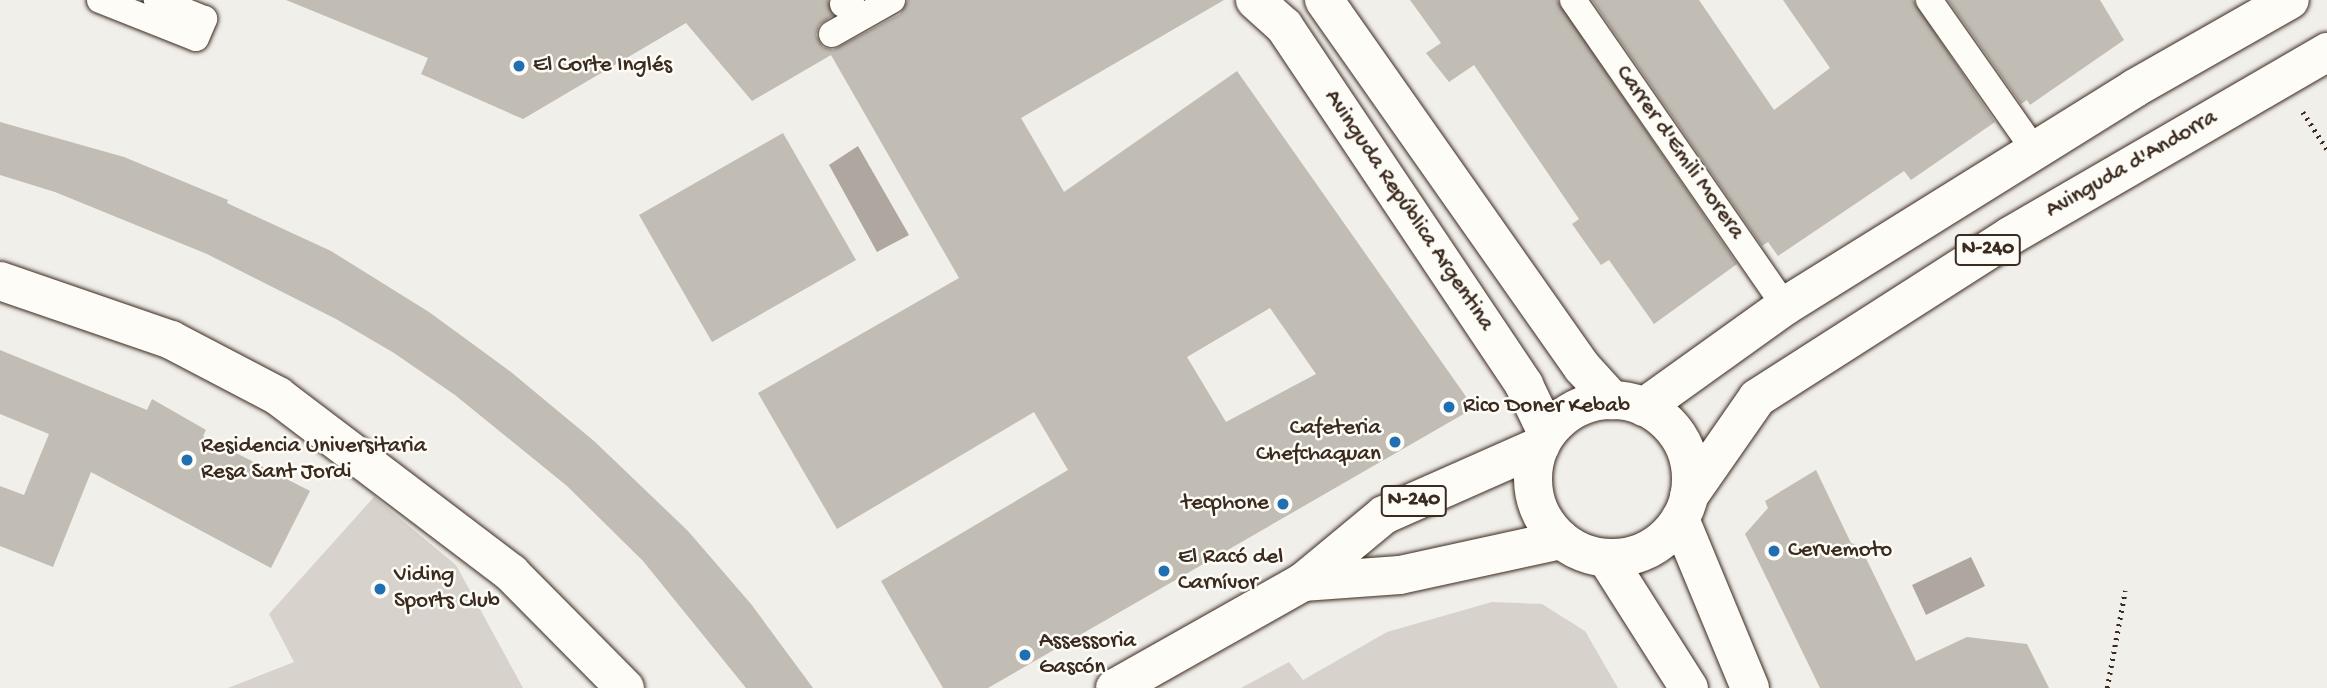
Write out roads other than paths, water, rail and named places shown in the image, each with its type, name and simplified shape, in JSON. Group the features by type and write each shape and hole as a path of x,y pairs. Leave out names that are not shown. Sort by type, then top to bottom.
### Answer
{"main road":[{"name":"Avinguda República Argentina","path":"1255,0 1284,26 1524,384 1544,439"},
{"path":"1324,0 1582,367 1628,404 1670,426 1682,443 1690,474 1684,507 1750,688"},
{"name":"N-240","path":"1115,688 1303,582 1384,515 1544,439 1583,405 1628,404 2035,151 2290,0"},
{"name":"Avinguda d'Andorra","path":"1684,507 1757,398 2010,236 2327,52"},
{"path":"0,281 171,340 278,396 511,573 625,688"},
{"path":"1544,439 1533,466 1534,497 1547,525 1561,540 1583,553 1607,559 1689,688"},
{"name":"N-240","path":"1607,559 1649,549 1684,507"},
{"name":"N-240","path":"1303,582 1401,575 1561,540"}],"lane":[{"path":"100,0 195,38 204,19 157,0"},
{"path":"832,34 892,0"},
{"name":"Carrer d'Emili Morera","path":"1573,0 1785,306"},
{"path":"1929,0 2035,151"}],"place":[{"name":"El Corte Inglés","path":"519,66"},
{"name":"Rico Doner Kebab","path":"1449,407"},
{"name":"Cafeteria Chefchaquan","path":"1395,442"},
{"name":"Residencia Universitaria Resa Sant Jordi","path":"187,460"},
{"name":"tecphone","path":"1283,504"},
{"name":"Cervemoto","path":"1774,551"},
{"name":"El Racó del Carnívor","path":"1164,571"},
{"name":"Viding Sports Club","path":"380,589"},
{"name":"Assessoria Gascón","path":"1025,655"}]}
